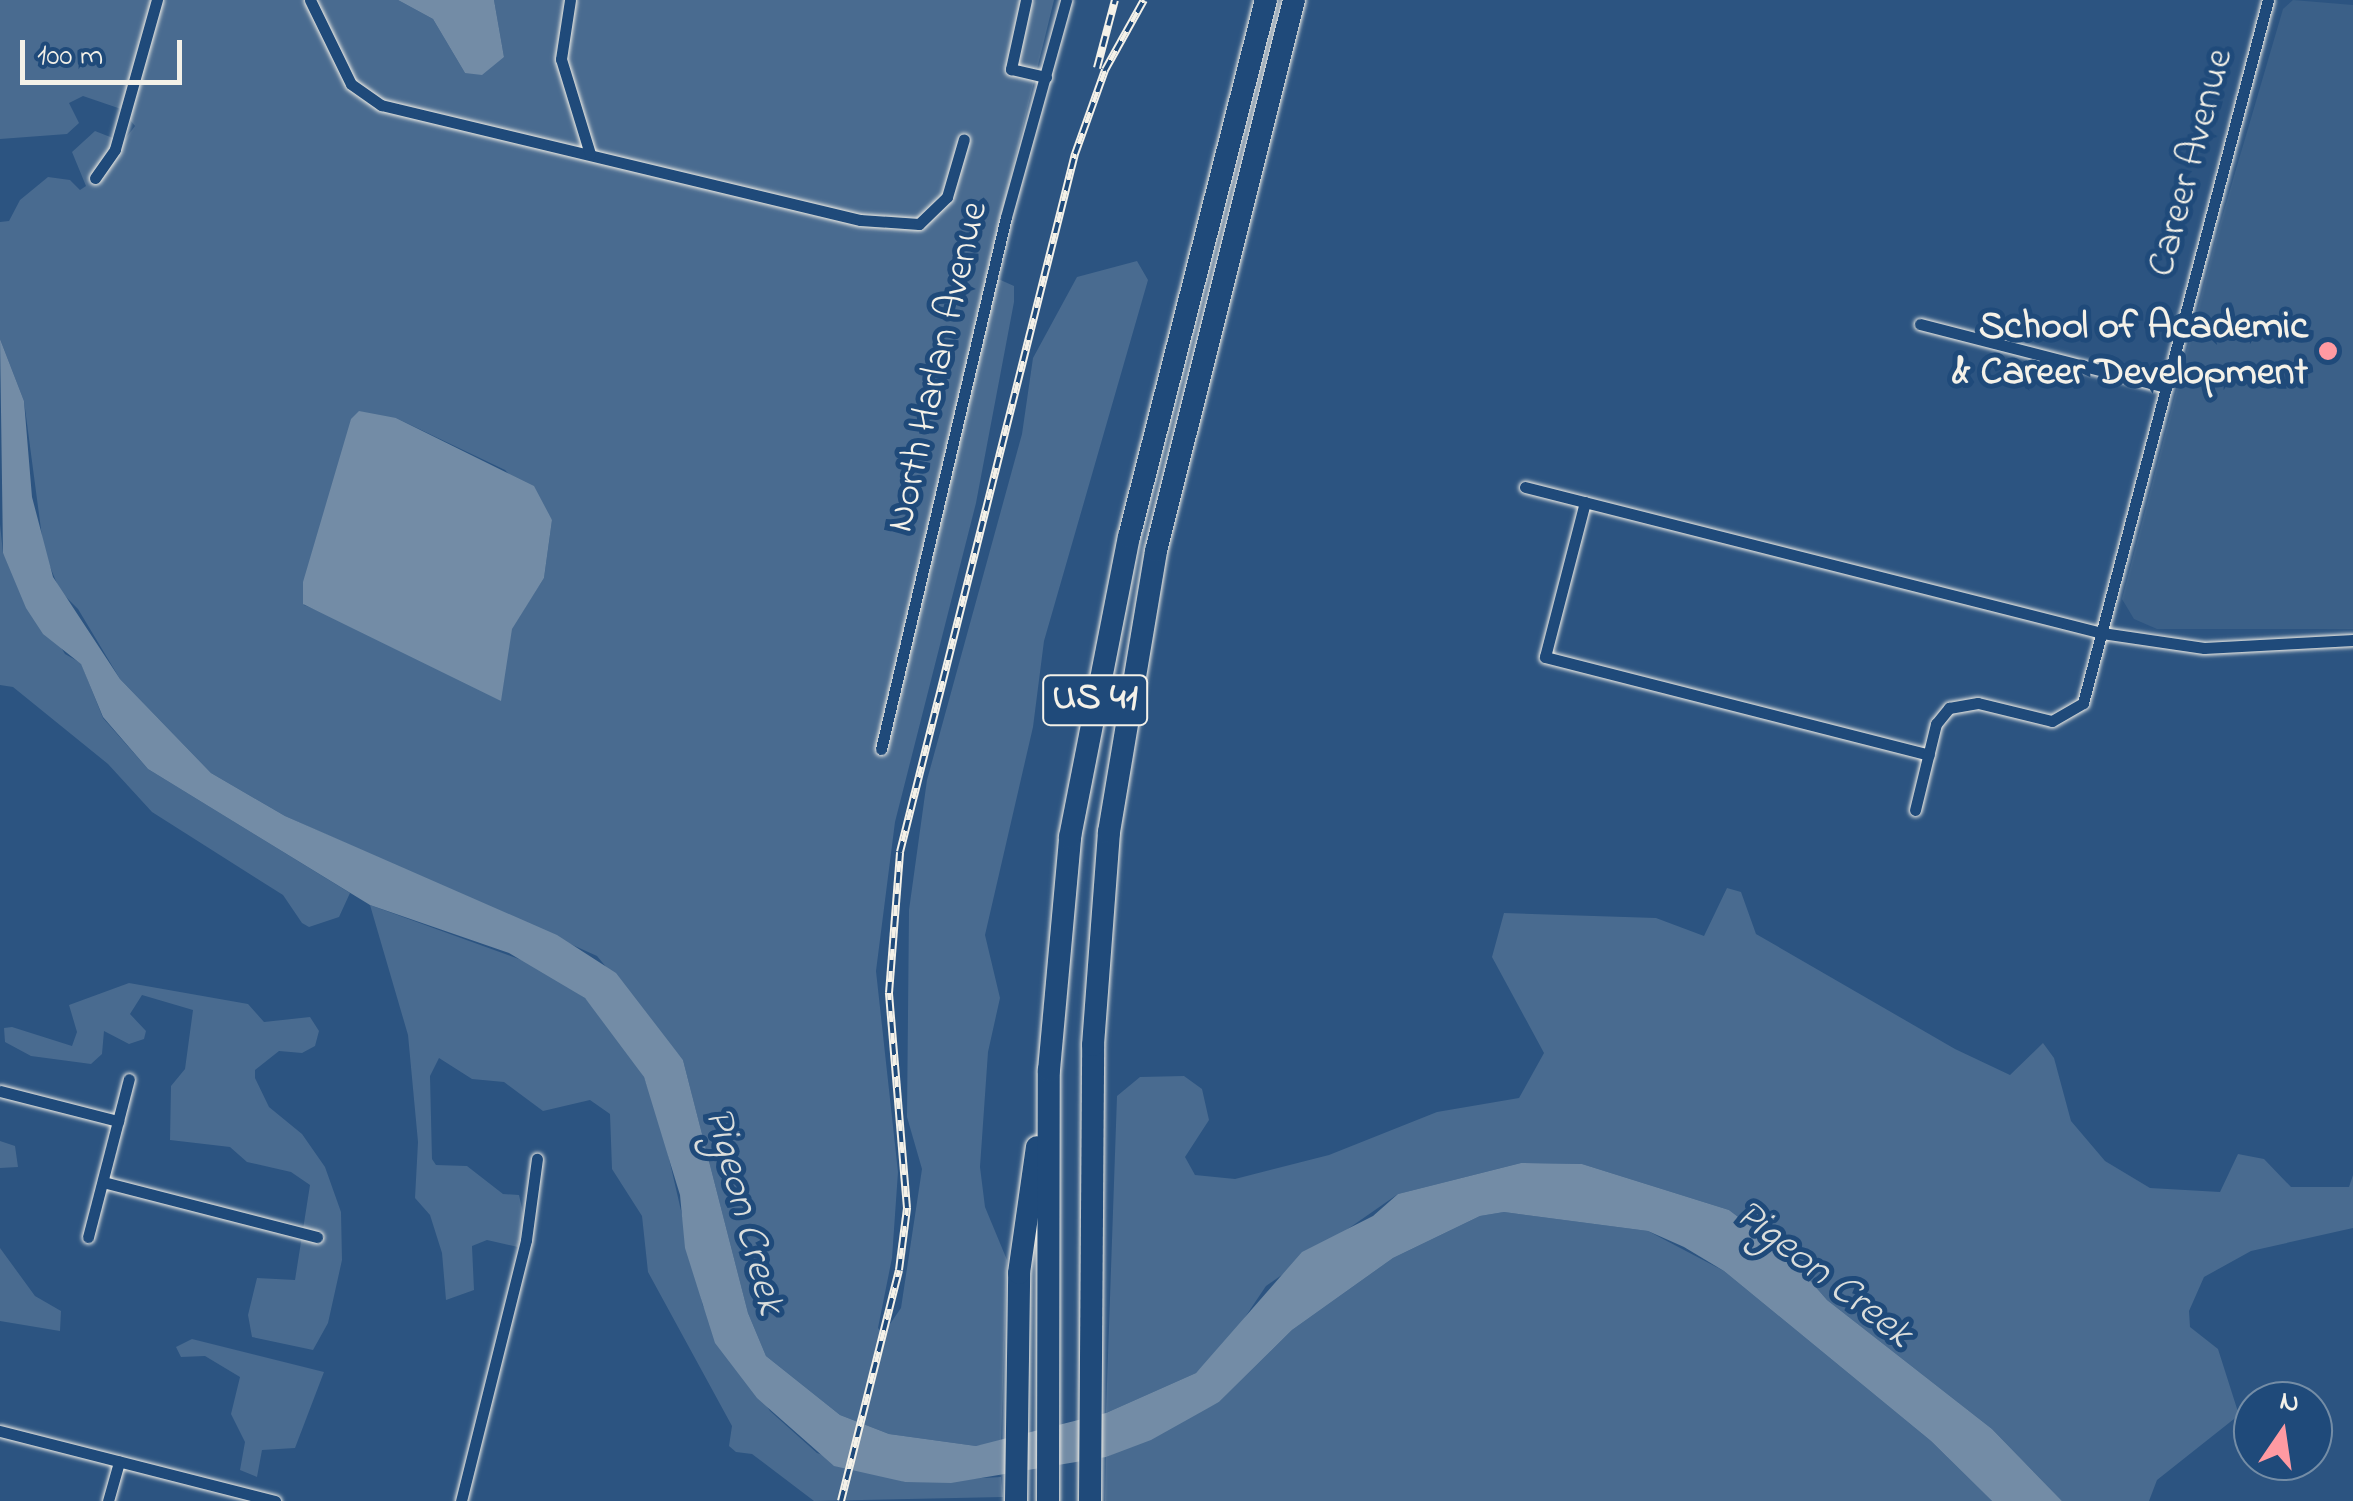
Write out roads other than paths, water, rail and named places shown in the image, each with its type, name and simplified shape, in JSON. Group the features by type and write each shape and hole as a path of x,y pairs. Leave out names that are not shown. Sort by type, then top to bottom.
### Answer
{"highway":[{"name":"US 41","path":"1048,1501 1048,1070 1070,837 1102,665 1266,0"},
{"name":"US 41","path":"1090,1501 1092,1044 1127,707 1163,521 1294,0"},
{"path":"1016,1501 1019,1273 1048,1070"}],"street":[{"path":"95,178 115,149 157,0"},
{"path":"310,0 351,84 367,98 898,227 920,224 947,196 964,140"},
{"path":"570,0 561,59 590,154"},
{"path":"1026,0 1012,69 1046,78"},
{"name":"North Harlan Avenue","path":"881,749 1006,217 1066,0"},
{"name":"Career Avenue","path":"1929,756 1938,719 1960,704 2046,720 2071,715 2082,703 2268,0"},
{"path":"1920,324 2166,388"},
{"path":"1525,487 2102,633 2204,648 2353,640"},
{"path":"1585,502 1545,657 1929,756 1916,810"},
{"path":"88,1237 129,1079"},
{"path":"0,1091 118,1121"},
{"path":"462,1501 526,1240 537,1159"},
{"path":"102,1182 317,1236"},
{"path":"0,1432 275,1501"},
{"path":"108,1501 119,1462"}],"railway":[{"path":"1097,68 1115,0"},
{"path":"841,1501 899,1270 907,1208 889,993 900,852 1075,154 1105,70 1144,0"}],"place":[{"name":"School of Academic & Career Development","path":"2328,351"}],"water label":[{"name":"Pigeon Creek","path":"743,1211"},
{"name":"Pigeon Creek","path":"1823,1275"}]}
